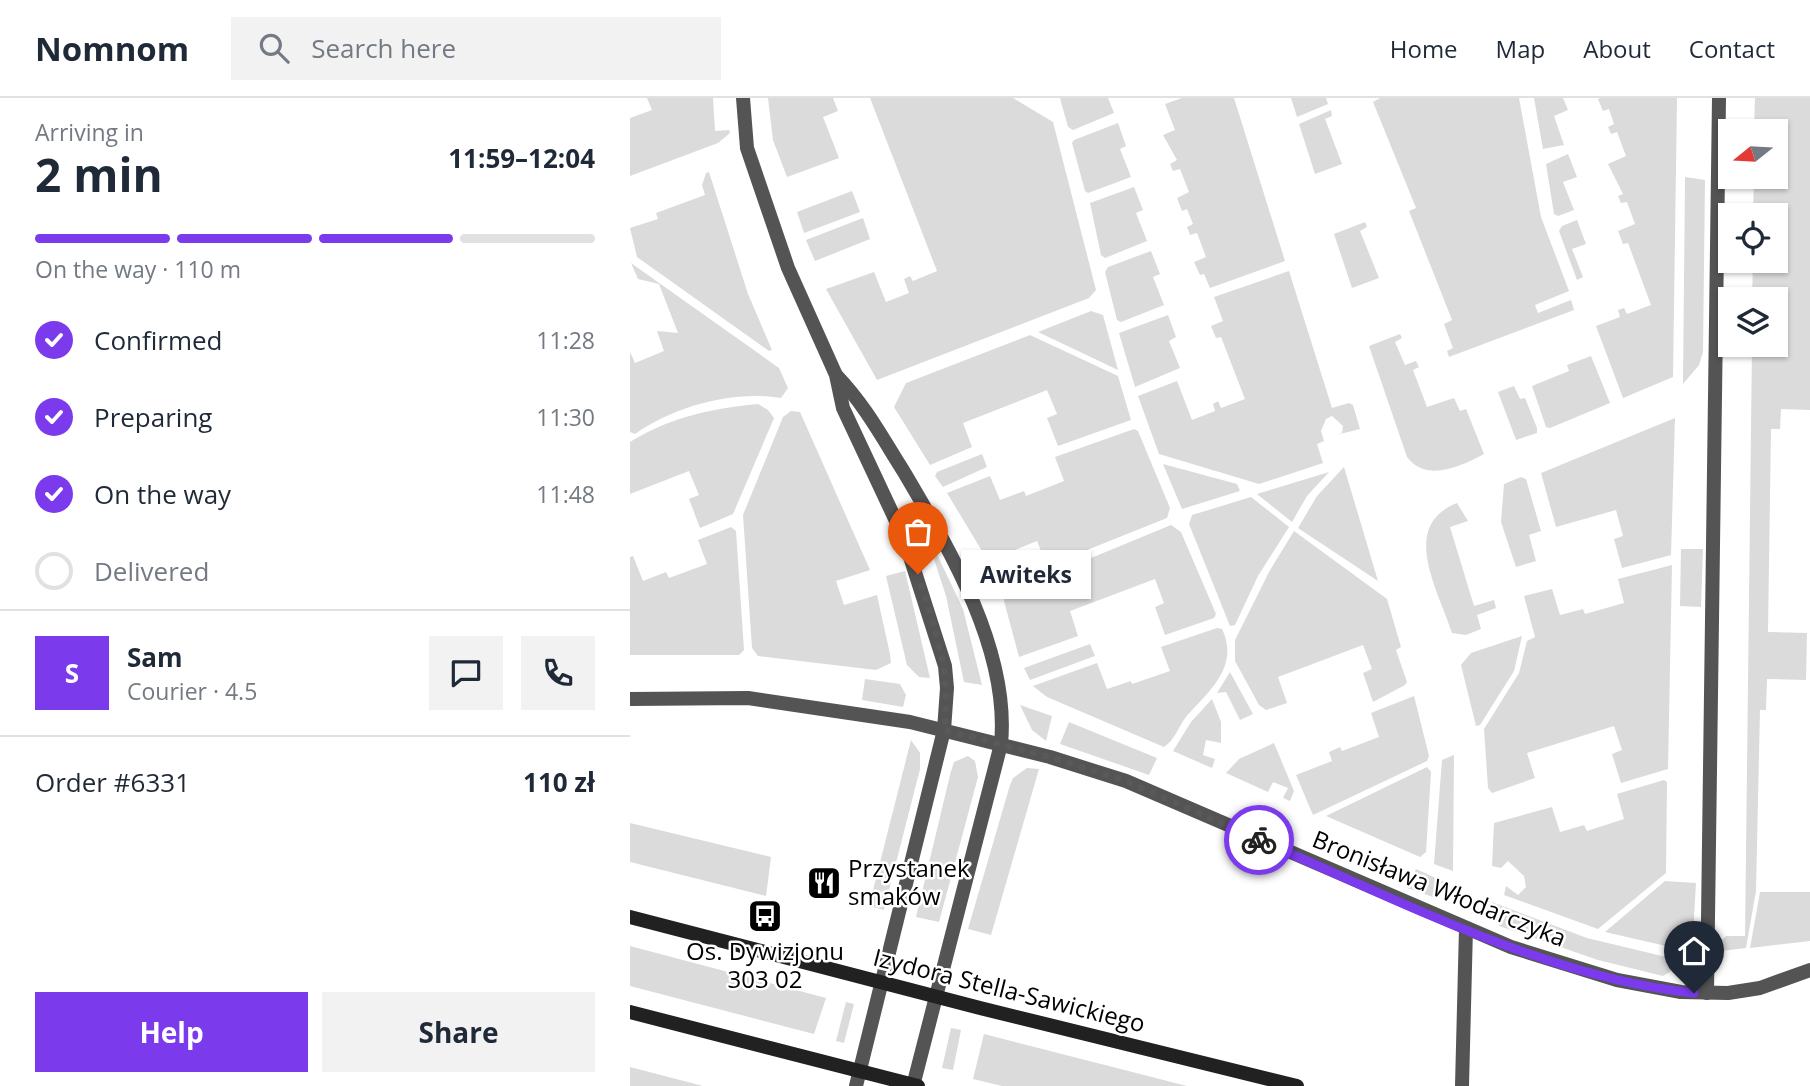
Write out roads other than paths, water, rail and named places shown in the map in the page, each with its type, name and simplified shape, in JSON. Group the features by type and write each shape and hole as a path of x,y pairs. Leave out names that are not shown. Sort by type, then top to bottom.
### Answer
{"main road":[{"name":"Izydora Stella-Sawickiego","path":"630,917 936,997 1297,1086"},
{"path":"630,1012 858,1079 915,1086"}],"street":[{"path":"743,98 747,148 788,268 836,375 843,408 904,538 942,649 947,688 944,730 858,1079"},
{"path":"1707,993 1718,98"},
{"path":"836,375 859,399 947,545 968,588 1000,696 1001,744 915,1086"},
{"name":"Bronisława Włodarczyka","path":"630,699 748,698 860,714 1001,744 1126,781 1466,928 1540,957 1605,977 1657,988 1707,993 1760,988 1810,970"},
{"path":"1462,1086 1466,928"}],"place":[{"name":"Awiteks","path":"918,574"},
{"name":"Przystanek smaków","path":"824,883"},
{"name":"Os. Dywizjonu 303 02","path":"765,916"}]}
